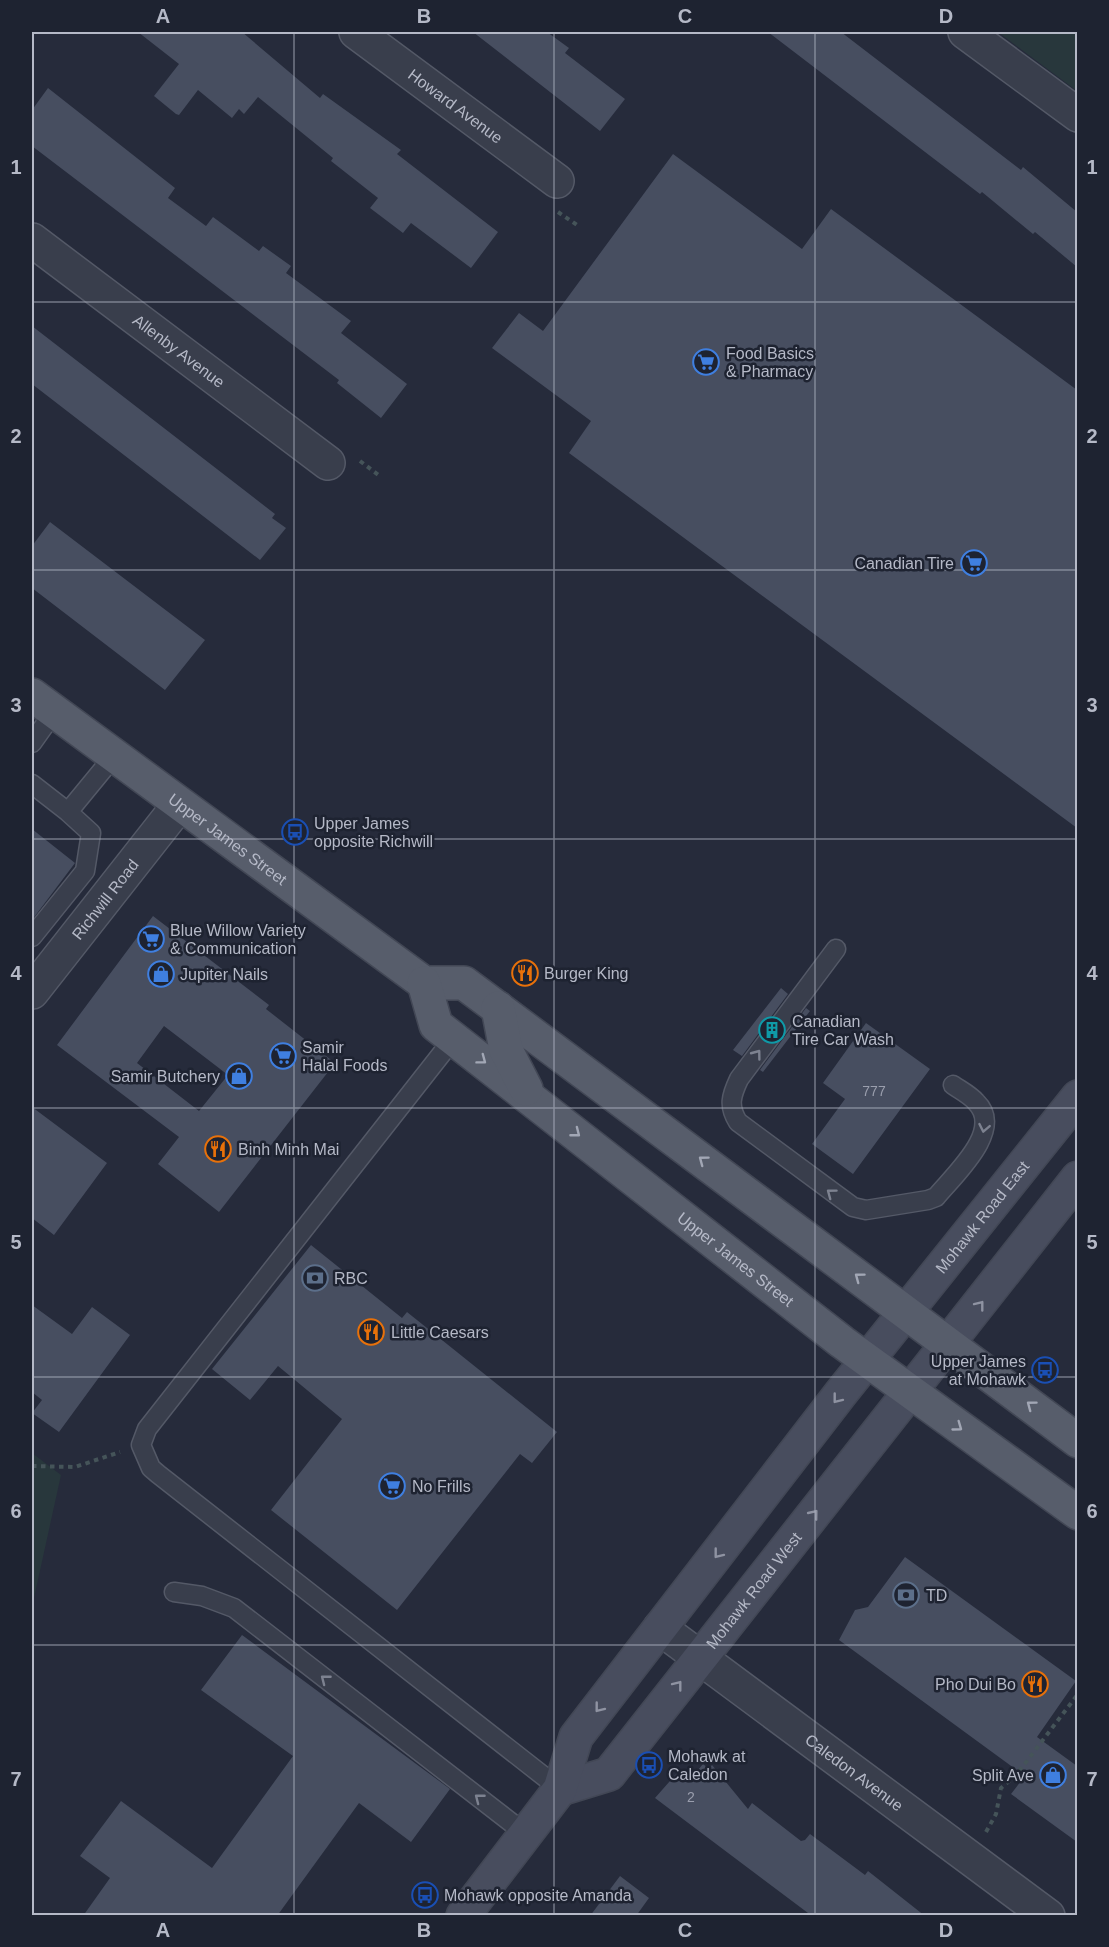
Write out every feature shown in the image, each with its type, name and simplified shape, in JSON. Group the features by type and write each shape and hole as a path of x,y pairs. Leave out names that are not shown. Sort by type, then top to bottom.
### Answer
{"main road":[{"name":"Upper James Street","path":"43,704 179,806 424,983 464,983 906,1312 930,1368 1077,1513"},
{"name":"Upper James Street","path":"424,983 436,1025 877,1348 930,1368 1077,1441"},
{"path":"498,1008 506,1050 530,1096"},
{"name":"Mohawk Road East","path":"877,1348 1077,1097"},
{"path":"930,1368 1077,1178"},
{"path":"463,1916 560,1789 576,1737 877,1348"},
{"name":"Mohawk Road West","path":"560,1789 609,1774 930,1368"}],"street":[{"name":"Howard Avenue","path":"356,32 557,181"},
{"path":"965,32 1077,115"},
{"name":"Allenby Avenue","path":"32,240 343,462"},
{"name":"Richwill Road","path":"32,992 179,806"},
{"name":"Caledon Avenue","path":"660,1628 1048,1916"}],"lane":[{"path":"32,742 43,704"},
{"path":"68,812 114,756"},
{"path":"32,784 91,833 85,872 32,937"},
{"path":"836,949 739,1079 731,1097 731,1110 738,1122 853,1207 866,1210 928,1200 936,1197 980,1142 986,1131 986,1119 978,1103 953,1085"},
{"path":"454,1038 147,1429 141,1445 151,1468 158,1474 560,1789"},
{"path":"174,1592 202,1596 234,1608 526,1834"}],"path":[{"path":"343,462 381,477"},
{"path":"32,1466 75,1467 141,1445"},
{"path":"971,1859 996,1814 1001,1788 1017,1774 1077,1694"}],"shaded area":[{"path":"998,32 1077,32 1077,91"},
{"path":"32,1453 61,1475 32,1607"}],"building":[{"path":"138,32 242,32 320,98 323,94 401,150 397,154 498,232 471,268 411,223 403,233 370,208 378,198 331,161 333,158 258,97 244,114 239,109 232,118 198,90 179,115 176,114 154,96 179,64"},
{"path":"473,32 547,32 569,48 565,53 625,99 600,131"},
{"path":"768,32 841,32 1021,170 1023,167 1077,212 1077,267 1035,232 1033,234 982,192 980,194"},
{"path":"48,88 175,188 168,198 206,226 213,217 259,251 263,246 291,266 286,273 351,321 341,333 407,384 381,418 337,383 339,380 32,146 32,110"},
{"path":"673,154 802,249 831,209 1077,390 1077,828 569,453 591,421 492,348 519,313 543,331"},
{"path":"32,326 275,514 272,518 286,528 260,560 32,384"},
{"path":"50,522 205,640 165,690 32,588 32,546"},
{"path":"32,829 75,863 32,920"},
{"path":"153,916 269,1005 266,1009 335,1063 219,1212 158,1164 179,1137 57,1045","holes":["164,1026 228,1075 199,1111 137,1063"]},
{"path":"781,988 788,994 742,1056 733,1050"},
{"path":"806,1008 810,1011 763,1072 760,1070"},
{"path":"866,1023 930,1069 853,1174 812,1144 845,1099 823,1083"},
{"path":"32,1107 107,1163 54,1235 32,1218"},
{"name":"No Frills","path":"311,1245 402,1318 407,1312 557,1432 532,1463 520,1454 397,1610 271,1510 342,1419 278,1366 250,1400 212,1369"},
{"path":"32,1305 72,1334 92,1307 130,1335 59,1432 32,1413 42,1400 32,1392"},
{"path":"905,1557 1076,1681 1037,1737 1077,1766 1077,1842 1011,1794 1025,1776 839,1640 855,1610 868,1607"},
{"path":"242,1635 450,1789 411,1842 359,1803 277,1916 83,1916 110,1878 80,1856 121,1801 212,1868 293,1756 201,1690"},
{"path":"703,1764 709,1769 712,1765 748,1809 752,1803 801,1841 810,1834 865,1875 868,1871 925,1916 812,1916 655,1798 677,1773 688,1782"},
{"path":"620,1876 649,1898 636,1916 590,1916"}],"place":[{"name":"Food Basics & Pharmacy","path":"706,362"},
{"name":"Canadian Tire","path":"974,563"},
{"name":"Upper James opposite Richwill","path":"295,832"},
{"name":"Blue Willow Variety & Communication","path":"151,939"},
{"name":"Burger King","path":"525,973"},
{"name":"Jupiter Nails","path":"161,974"},
{"name":"Canadian Tire Car Wash","path":"772,1030"},
{"name":"Samir Halal Foods","path":"283,1056"},
{"name":"Samir Butchery","path":"239,1076"},
{"name":"Binh Minh Mai","path":"218,1149"},
{"name":"RBC","path":"315,1278"},
{"name":"Little Caesars","path":"371,1332"},
{"name":"Upper James at Mohawk","path":"1045,1370"},
{"name":"No Frills","path":"392,1486"},
{"name":"TD","path":"906,1595"},
{"name":"Pho Dui Bo","path":"1035,1684"},
{"name":"Mohawk at Caledon","path":"649,1765"},
{"name":"Split Ave","path":"1053,1775"},
{"name":"Mohawk opposite Amanda","path":"425,1895"}]}
